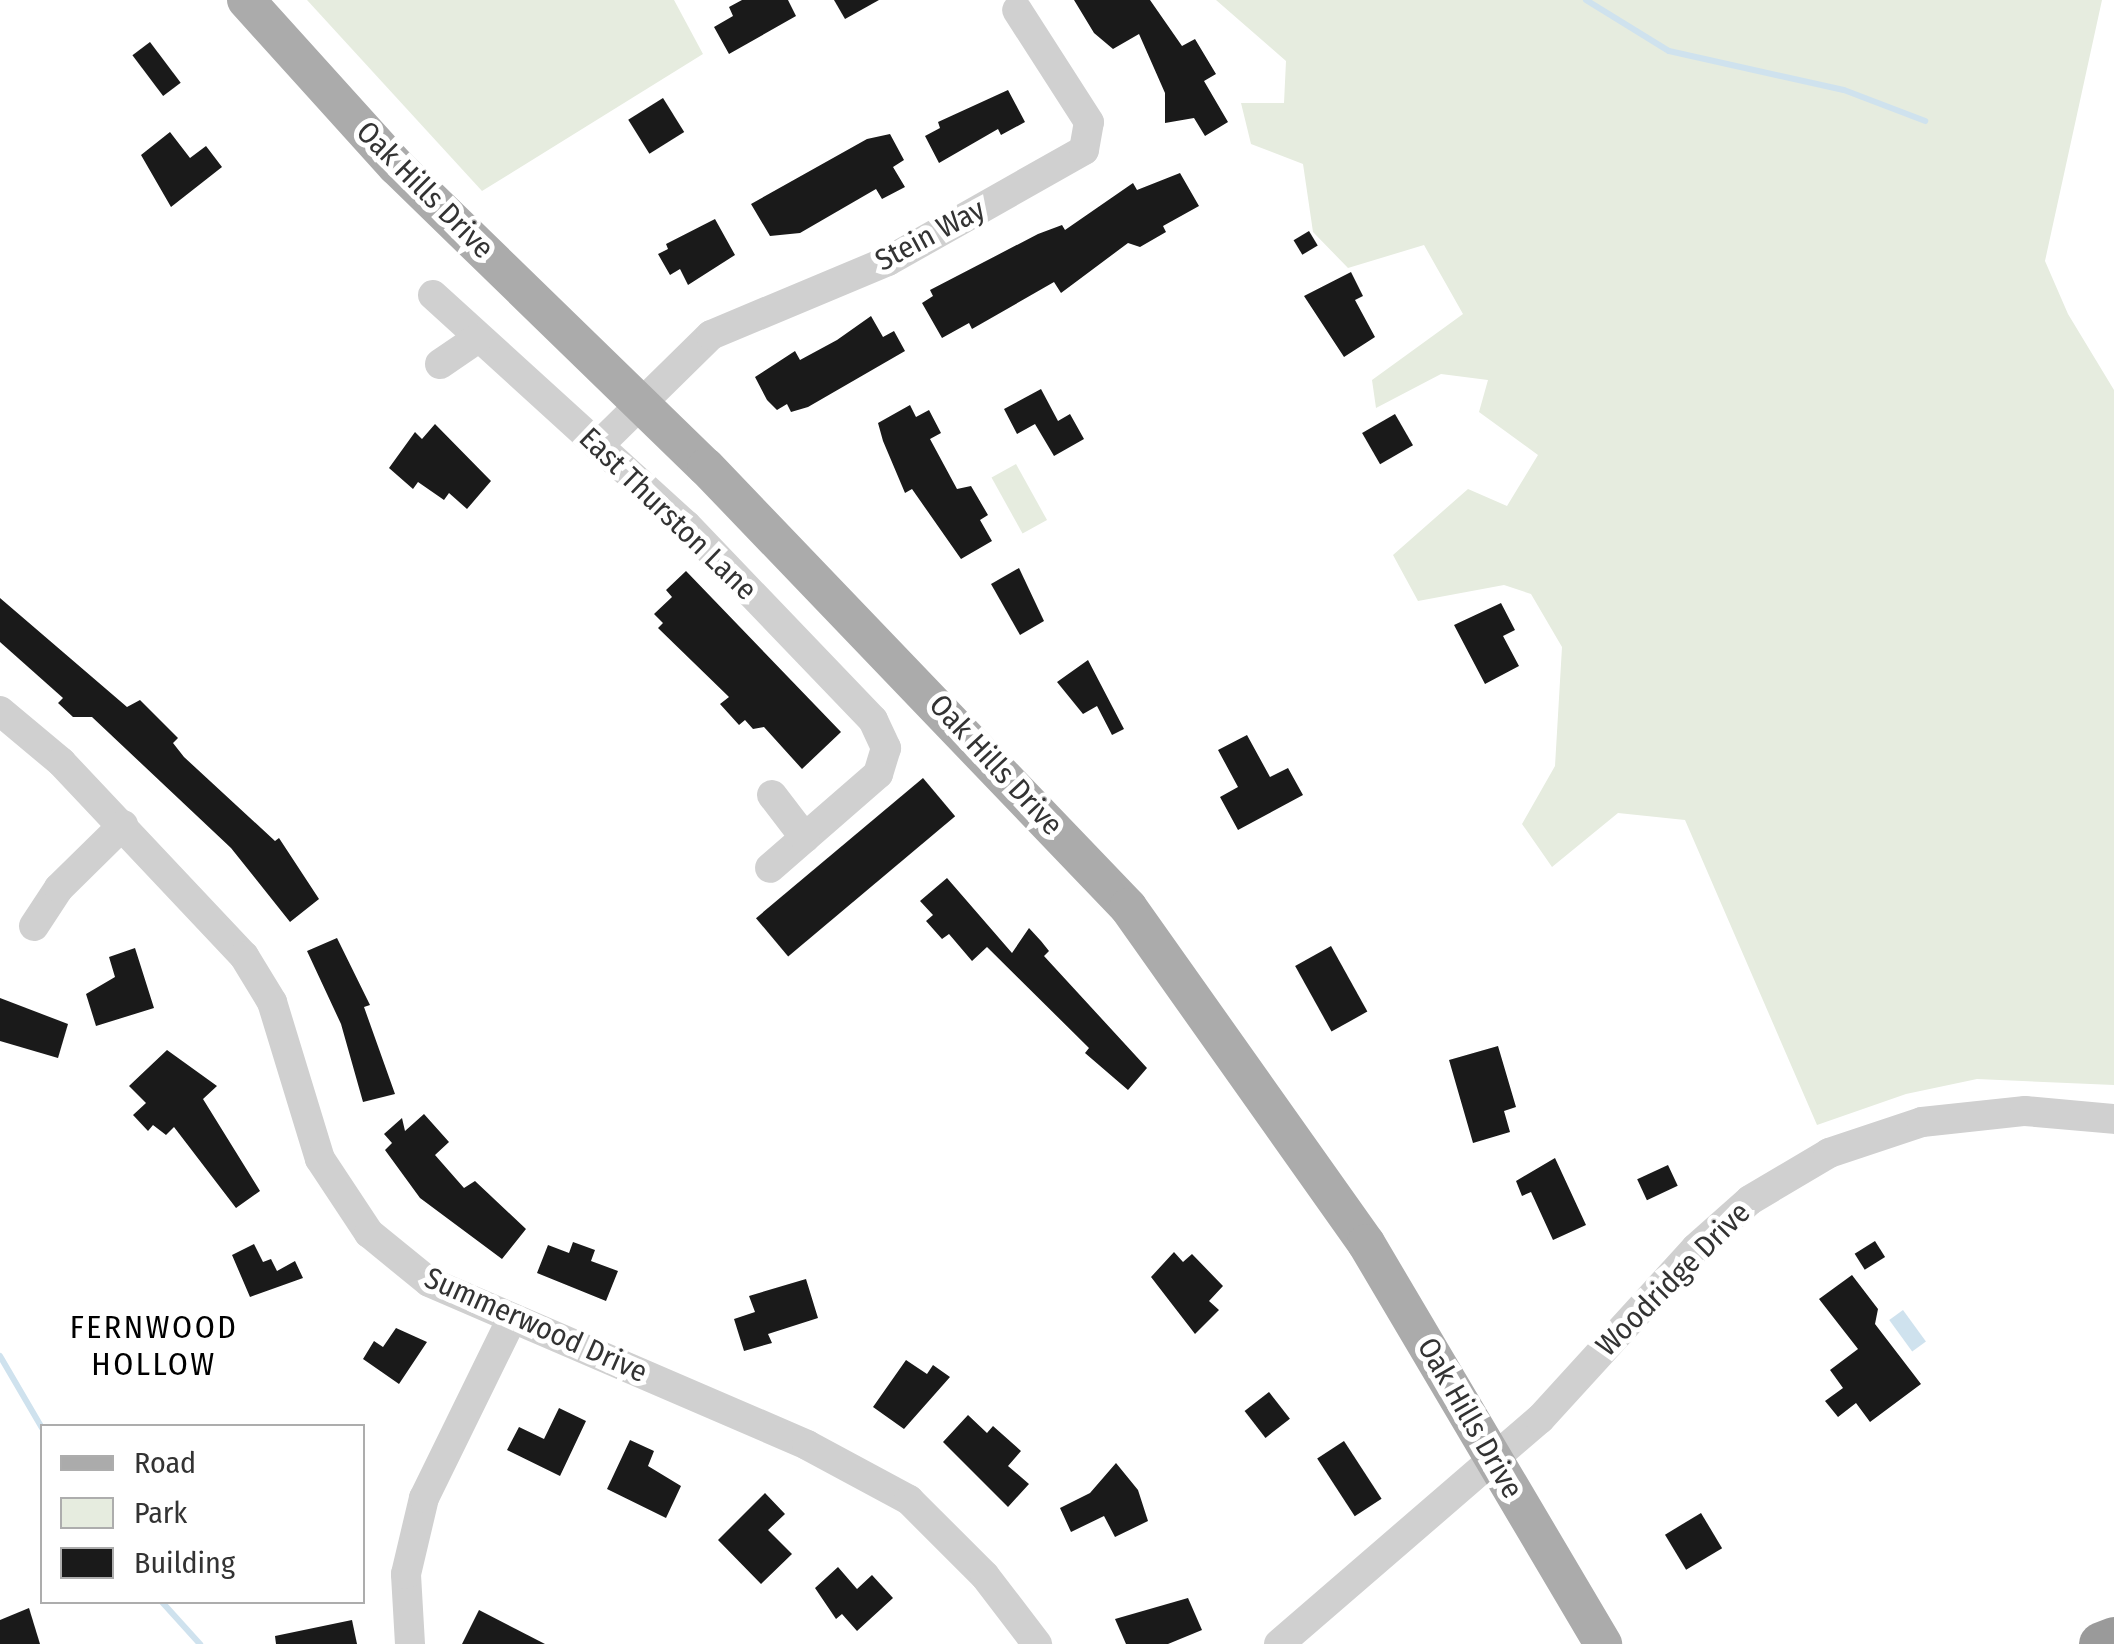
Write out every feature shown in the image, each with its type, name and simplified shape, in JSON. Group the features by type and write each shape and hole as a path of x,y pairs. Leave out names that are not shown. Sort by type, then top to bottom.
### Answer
{"highway":[{"path":"2101,1644 2114,1639"}],"main road":[{"name":"Oak Hills Drive","path":"246,0 396,166 642,402 944,708 1128,907 1366,1242 1603,1644"}],"street":[{"name":"Stein Way","path":"642,402 711,335 888,261 1084,150 1089,122 1018,10"},
{"name":"East Thurston Lane","path":"433,295 686,525 873,720 886,748 878,774 805,838"},
{"path":"440,364 478,338"},
{"path":"598,446 642,402"},
{"name":"Summerwood Drive","path":"0,711 123,825 244,956 272,1002 320,1159 369,1233 429,1282 807,1445 909,1500 984,1576 1037,1644"},
{"path":"770,868 805,838 772,796"},
{"path":"34,926 58,888 123,825"},
{"name":"Woodridge Drive","path":"1279,1644 1540,1419 1696,1248 1750,1200 1828,1153 1922,1122 2025,1111 2114,1119"},
{"path":"410,1644 406,1574 424,1498 512,1318"}],"green space":[{"path":"307,0 674,0 703,54 482,191"},
{"path":"1216,0 2102,0 2045,261 2068,314 2114,390 2114,1085 1977,1079 1906,1094 1817,1125 1685,820 1618,813 1552,867 1522,824 1555,766 1562,647 1531,594 1504,585 1418,601 1393,555 1468,489 1507,506 1538,455 1479,412 1488,380 1441,374 1376,408 1372,380 1463,314 1424,245 1348,268 1313,232 1303,164 1251,144 1241,103 1284,103 1286,61"},
{"path":"1016,464 1047,520 1023,534 992,478"}],"water":[{"path":"1903,1310 1926,1342 1912,1352 1889,1320"}],"building":[{"path":"742,0 788,0 796,16 729,54 714,27 733,16 729,7"},
{"path":"834,0 879,0 845,19"},
{"path":"1074,0 1150,0 1182,46 1195,39 1216,74 1204,81 1228,122 1205,136 1194,118 1165,123 1165,93 1139,34 1113,49 1094,33"},
{"path":"150,42 181,83 163,96 132,55"},
{"path":"1008,90 1025,122 1001,135 998,129 939,163 925,136 940,128 938,122"},
{"path":"663,98 684,132 649,154 628,120"},
{"path":"170,132 190,158 206,146 222,167 171,207 141,155"},
{"path":"890,134 904,160 893,167 905,187 882,199 876,189 800,233 770,236 751,204 867,139"},
{"path":"1180,173 1199,206 1163,226 1166,232 1140,247 1128,243 1061,293 1054,282 972,329 969,323 942,338 922,303 933,296 930,290 1038,234 1062,225 1065,230 1133,183 1137,190"},
{"path":"715,219 735,255 688,285 680,269 670,275 658,254 668,249 666,244"},
{"path":"1309,231 1318,246 1302,255 1294,240"},
{"path":"1351,272 1363,296 1355,300 1375,337 1344,357 1304,296"},
{"path":"871,316 883,337 894,331 905,351 808,407 791,412 787,404 777,410 767,400 755,377 795,351 800,360"},
{"path":"1041,389 1058,421 1070,414 1084,439 1054,456 1035,424 1017,434 1004,409"},
{"path":"910,405 916,417 929,410 941,433 930,439 957,489 971,486 988,515 980,520 992,541 961,559 912,489 905,493 883,441 878,423"},
{"path":"1395,414 1413,445 1380,464 1362,433"},
{"path":"435,424 491,481 467,509 449,493 444,500 418,482 413,489 389,468 415,432 422,439"},
{"path":"1019,568 1044,621 1020,635 991,584"},
{"path":"686,571 841,732 802,769 764,727 753,729 745,720 739,725 720,704 729,697 658,628 663,623 654,614 672,597 666,590"},
{"path":"0,598 127,707 140,700 178,738 173,743 184,757 275,841 279,838 319,899 290,922 231,848 92,717 73,717 58,703 63,698 0,642"},
{"path":"1501,603 1515,630 1503,636 1519,666 1485,684 1454,625"},
{"path":"1088,660 1124,729 1112,735 1097,706 1083,714 1057,682"},
{"path":"1247,735 1270,777 1288,768 1303,795 1238,830 1220,797 1238,787 1218,750"},
{"path":"923,778 955,816 788,956 756,918"},
{"path":"947,878 1012,953 1029,928 1041,941 1049,951 1044,956 1147,1068 1128,1090 1085,1053 1089,1048 987,947 972,961 949,934 942,939 926,921 933,915 920,901"},
{"path":"337,938 370,1005 364,1007 395,1094 363,1102 341,1024 307,951"},
{"path":"1331,946 1367,1012 1332,1031 1295,966"},
{"path":"135,948 154,1008 96,1026 86,994 115,977 109,957"},
{"path":"0,998 68,1024 58,1058 0,1041"},
{"path":"1498,1046 1516,1107 1504,1111 1510,1132 1473,1143 1449,1060"},
{"path":"167,1050 217,1086 203,1099 260,1191 236,1208 174,1127 166,1135 153,1125 148,1131 133,1115 146,1103 129,1086"},
{"path":"424,1114 449,1142 435,1155 464,1188 475,1181 526,1229 502,1259 420,1198 385,1150 392,1143 384,1134 402,1118 405,1131"},
{"path":"1555,1158 1586,1225 1553,1240 1531,1192 1522,1196 1516,1181"},
{"path":"1668,1165 1678,1186 1647,1200 1637,1179"},
{"path":"1875,1241 1885,1257 1865,1270 1855,1254"},
{"path":"573,1242 595,1250 591,1261 618,1271 606,1301 537,1273 548,1245 569,1253"},
{"path":"254,1244 263,1262 271,1259 277,1271 295,1261 303,1278 250,1297 232,1255"},
{"path":"1174,1252 1183,1262 1192,1254 1223,1286 1209,1301 1219,1310 1195,1334 1151,1277"},
{"path":"1852,1275 1878,1309 1875,1324 1921,1384 1870,1422 1856,1403 1838,1417 1825,1401 1843,1388 1830,1370 1858,1349 1819,1299"},
{"path":"806,1279 818,1318 768,1334 772,1343 744,1351 734,1319 755,1312 749,1296"},
{"path":"396,1328 427,1342 399,1384 363,1359 374,1341 383,1347"},
{"path":"906,1360 927,1374 933,1365 950,1377 904,1429 873,1407"},
{"path":"1269,1392 1290,1419 1266,1438 1245,1411"},
{"path":"559,1408 586,1421 560,1476 507,1450 519,1427 544,1439"},
{"path":"968,1415 987,1433 993,1426 1021,1451 1008,1466 1029,1484 1008,1507 943,1442"},
{"path":"630,1440 654,1451 648,1466 681,1486 666,1518 607,1489"},
{"path":"1344,1441 1382,1499 1355,1516 1317,1458"},
{"path":"1116,1463 1138,1490 1148,1521 1115,1537 1104,1516 1071,1532 1060,1508 1090,1493"},
{"path":"765,1493 785,1514 768,1530 792,1554 761,1584 718,1540"},
{"path":"1701,1513 1722,1548 1686,1570 1665,1535"},
{"path":"838,1567 857,1589 872,1575 893,1598 857,1631 842,1614 836,1619 815,1588"},
{"path":"1188,1598 1202,1630 1168,1644 1126,1644 1115,1619"},
{"path":"29,1608 40,1644 0,1644 0,1620"},
{"path":"479,1610 545,1644 462,1644"},
{"path":"352,1620 357,1644 276,1644 275,1636"}],"waterway":[{"path":"1586,0 1669,51 1844,90 1925,121"},
{"path":"0,1356 40,1425"},
{"path":"164,1604 200,1644"}],"district":[{"name":"FERNWOOD HOLLOW","path":"154,1346"}]}
